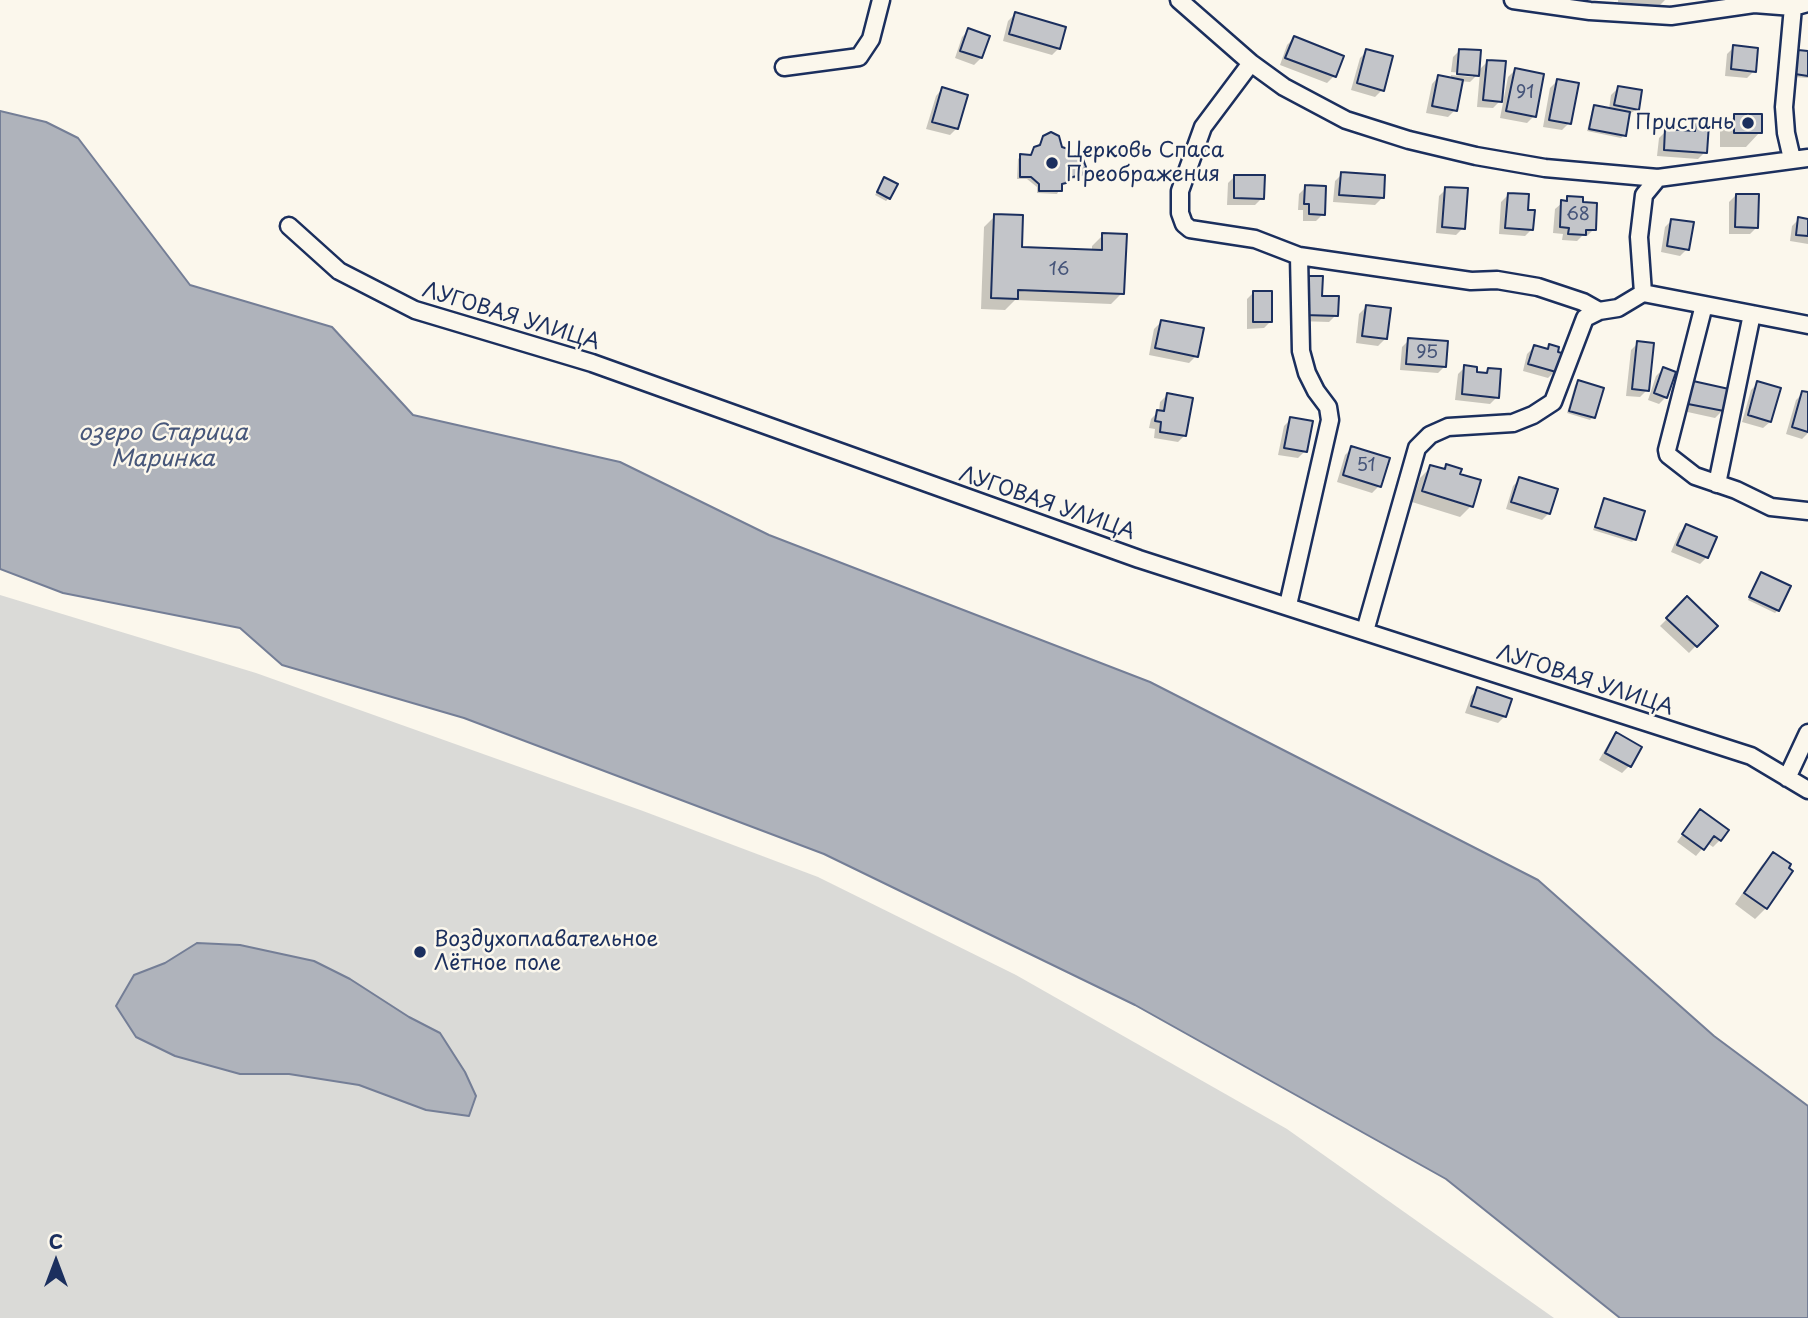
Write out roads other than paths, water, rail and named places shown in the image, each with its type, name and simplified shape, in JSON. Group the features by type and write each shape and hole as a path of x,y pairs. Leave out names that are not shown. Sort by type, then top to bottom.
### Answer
{"street":[{"path":"784,67 859,57 871,39 881,0"},
{"path":"1179,0 1284,88 1346,120 1409,139 1476,156 1545,168 1658,178 1800,158 1786,134 1784,107 1801,5 1754,4 1671,16 1590,11 1513,0"},
{"path":"1251,62 1203,127 1180,191 1180,212 1184,224 1190,229 1255,239 1299,256 1471,281 1497,280 1538,287 1583,302 1599,311"},
{"path":"1643,293 1639,237 1644,195 1658,178"},
{"name":"ЛУГОВАЯ УЛИЦА","path":"289,226 339,271 415,310 592,363 1139,559 1751,756 1808,790"},
{"path":"1288,605 1330,419 1328,407 1307,373 1301,352 1299,256"},
{"path":"1365,631 1417,448 1430,435 1448,427 1513,423 1533,415 1553,402 1585,318 1599,311 1618,308 1643,293 1808,325"},
{"path":"1697,304 1667,450 1672,460 1695,476 1771,507 1808,511"},
{"path":"1717,484 1752,314"},
{"path":"1787,778 1808,733"}],"water":[{"name":"озеро Старица Маринка","path":"0,111 46,122 78,138 190,285 332,327 413,415 620,462 769,535 1150,682 1538,880 1714,1036 1808,1106 1808,1318 1620,1318 1446,1179 1135,1005 824,854 464,718 282,665 240,628 63,593 0,569"},
{"path":"197,943 240,945 314,961 350,979 409,1017 440,1033 465,1072 476,1096 469,1116 426,1110 359,1085 289,1074 240,1074 175,1056 136,1037 116,1006 134,975 165,963"}],"place":[{"name":"Пристань","path":"1748,123"},
{"name":"Церковь Спаса Преображения","path":"1052,163"},
{"name":"Воздухоплавательное Лётное поле","path":"420,952"}]}
